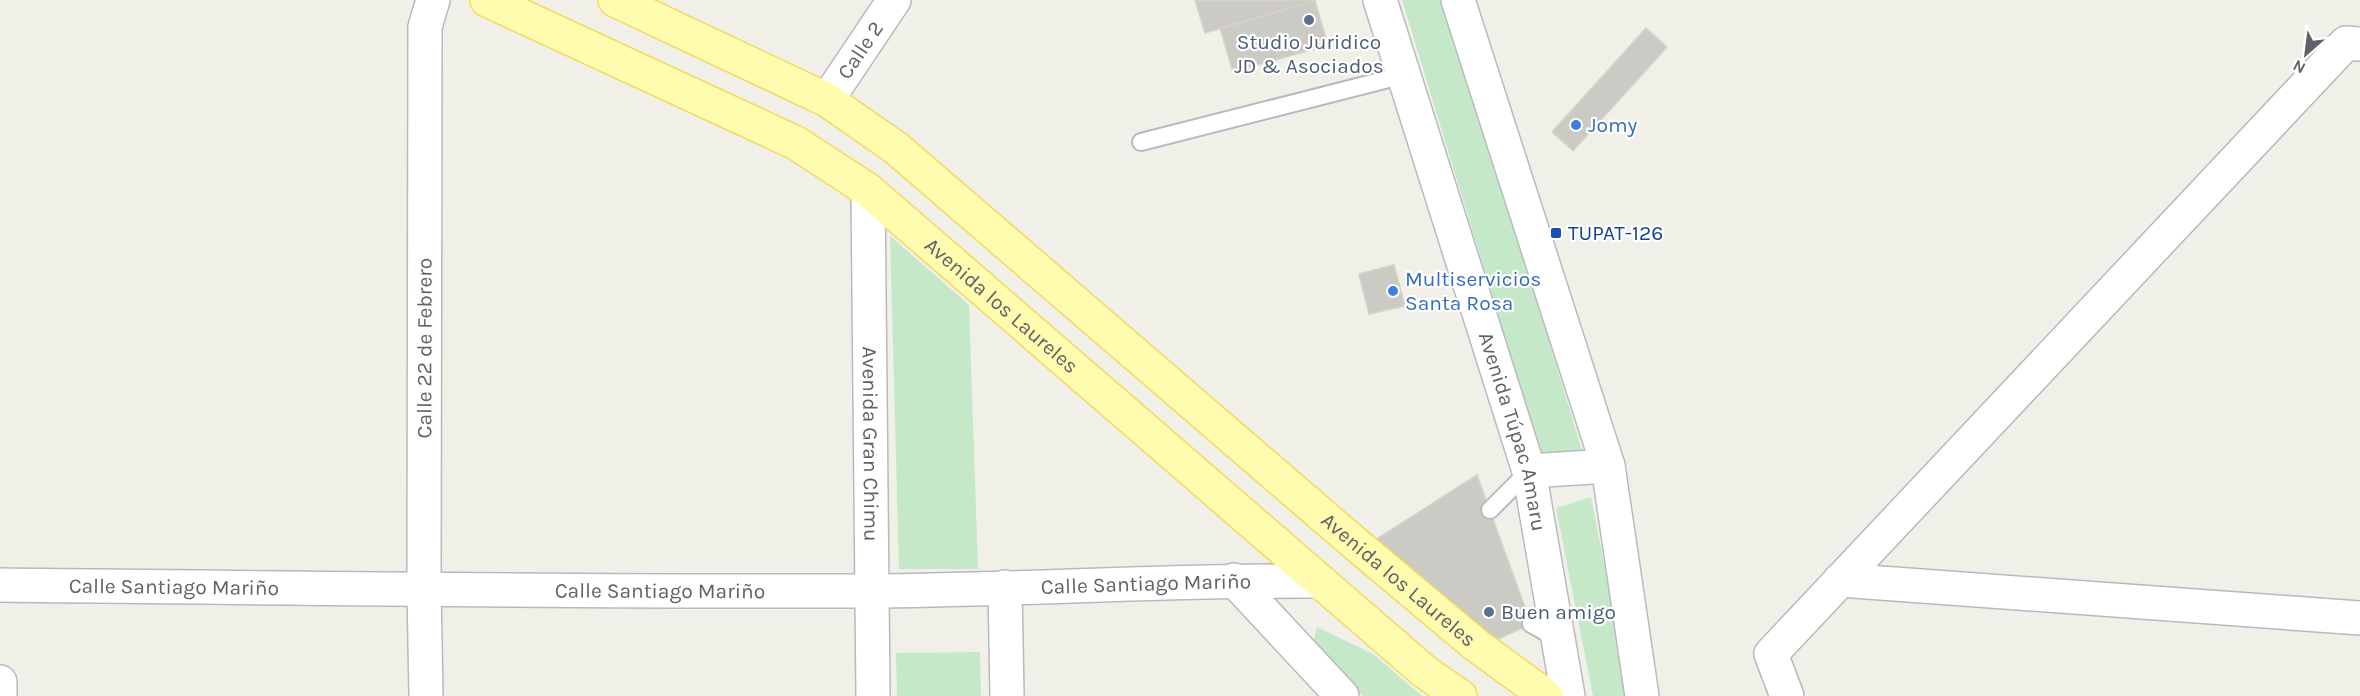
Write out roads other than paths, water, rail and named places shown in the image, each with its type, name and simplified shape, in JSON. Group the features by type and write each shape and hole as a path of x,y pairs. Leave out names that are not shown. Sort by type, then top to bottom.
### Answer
{"main road":[{"name":"Avenida los Laureles","path":"487,0 796,142 868,190 1425,672 1460,696"},
{"name":"Avenida los Laureles","path":"615,0 827,100 896,148 1358,546 1476,645 1546,696"}],"street":[{"name":"Calle 22 de Febrero","path":"426,696 424,590 425,27 433,0"},
{"name":"Calle 2","path":"827,100 894,0"},
{"name":"Avenida Túpac Amaru","path":"1380,0 1529,471 1544,631 1568,696"},
{"path":"1458,0 1608,466 1642,696"},
{"path":"1787,696 1771,654 2346,43 2360,44"},
{"name":"Avenida Gran Chimu","path":"868,190 873,696"},
{"path":"1529,471 1608,466"},
{"name":"Calle Santiago Mariño","path":"0,585 424,590 872,591 1234,580 1319,581"},
{"path":"1234,580 1342,696"},
{"path":"1840,580 2360,618"},
{"path":"1005,587 1006,696"},
{"path":"0,682 0,696"}],"lane":[{"path":"1141,142 1404,75"},
{"path":"1490,510 1529,471"}],"place":[{"name":"Studio Juridico JD & Asociados","path":"1309,20"},
{"name":"Jomy","path":"1576,125"},
{"name":"TUPAT-126","path":"1556,233"},
{"name":"Multiservicios Santa Rosa","path":"1393,291"},
{"name":"Buen amigo","path":"1489,612"}]}
